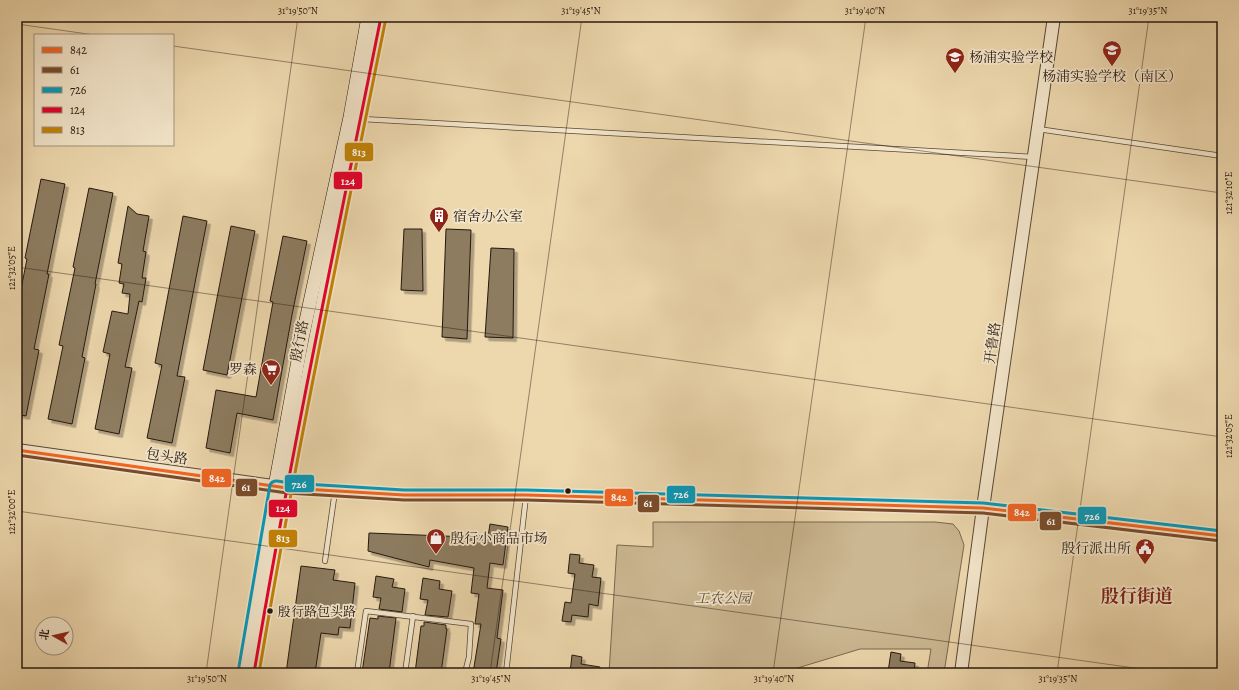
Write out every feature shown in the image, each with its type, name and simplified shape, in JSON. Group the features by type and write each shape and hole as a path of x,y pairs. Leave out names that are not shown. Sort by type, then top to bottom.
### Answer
{"main road":[{"name":"殷行路","path":"355,118 368,17"},
{"name":"殷行路","path":"254,673 302,339 381,17"},
{"name":"殷行路","path":"243,673 281,487"}],"street":[{"name":"开鲁路","path":"961,673 983,508 1054,17"},
{"name":"包头路","path":"17,450 281,487 335,491 404,495 526,495 983,508 1222,536"}],"lane":[{"path":"355,118 1034,157"},
{"path":"1038,129 1222,156"},
{"path":"325,561 335,491"},
{"path":"506,673 526,495"},
{"path":"357,673 366,610 471,624 466,673"},
{"path":"405,673 413,616"}],"green space":[{"name":"工农公园","path":"653,522 935,522 953,524 959,531 964,545 944,673 927,673 931,649 860,649 781,673 609,673 617,545 653,547"}],"building":[{"path":"41,179 65,184 34,349 39,350 26,416 17,414 17,309 27,259 25,258"},
{"path":"89,188 113,193 82,357 85,358 72,424 48,419 63,346 59,345 75,268 73,267"},
{"path":"128,206 137,214 149,216 143,251 146,252 142,278 146,278 142,302 139,301 125,367 132,368 119,434 95,429 110,354 103,352 112,311 128,314 130,294 122,293 124,284 119,283 122,264 118,263"},
{"path":"183,216 207,221 177,376 185,377 172,443 147,438 162,365 155,363"},
{"path":"231,226 255,231 227,375 203,370"},
{"path":"404,229 422,229 423,291 401,290"},
{"path":"446,229 471,230 467,339 442,337"},
{"path":"283,236 307,241 273,420 237,413 230,453 206,448 216,390 256,397 273,302 270,301"},
{"path":"491,248 514,249 513,338 485,337"},
{"path":"490,524 508,527 503,565 490,563 487,588 503,590 497,638 501,639 496,673 473,673 481,624 475,624 479,594 471,593 474,568 430,560 429,567 368,551 369,533 469,537 470,534 488,537"},
{"path":"570,554 580,555 579,563 594,565 592,577 601,578 598,606 589,604 588,617 572,615 571,622 562,621 565,602 571,603 575,574 568,573"},
{"path":"301,566 335,570 333,580 355,583 350,628 339,627 338,635 321,633 315,673 286,673"},
{"path":"376,576 394,579 392,587 405,589 402,612 379,609 381,598 373,597"},
{"path":"423,578 440,581 439,589 452,591 448,617 425,615 428,600 420,599"},
{"path":"378,616 396,618 389,673 362,673 370,618 378,619"},
{"path":"424,622 446,625 447,629 441,673 415,673 421,626 424,626"},
{"path":"891,652 901,654 900,661 915,663 914,673 888,672"},
{"path":"572,655 582,657 581,664 600,667 600,673 570,673"}],"transit line":[{"name":"124","path":"254,673 283,508 381,17"},
{"name":"813","path":"259,673 304,427 386,18"},
{"name":"842","path":"17,450 287,488 404,495 526,495 983,508 1222,536"},
{"name":"61","path":"17,455 287,493 404,500 526,500 983,513 1221,541"},
{"name":"726","path":"238,672 270,485 275,481 404,490 526,490 983,503 1222,531"}],"place":[{"name":"杨浦实验学校（南区）","path":"1112,67"},
{"name":"杨浦实验学校","path":"955,74"},
{"name":"宿舍办公室","path":"439,233"},
{"name":"罗森","path":"271,386"},
{"name":"殷行小商品市场","path":"436,555"},
{"name":"殷行派出所","path":"1145,565"},
{"name":"殷行路包头路","path":"270,611"}],"district":[{"name":"殷行街道","path":"1137,596"}]}
